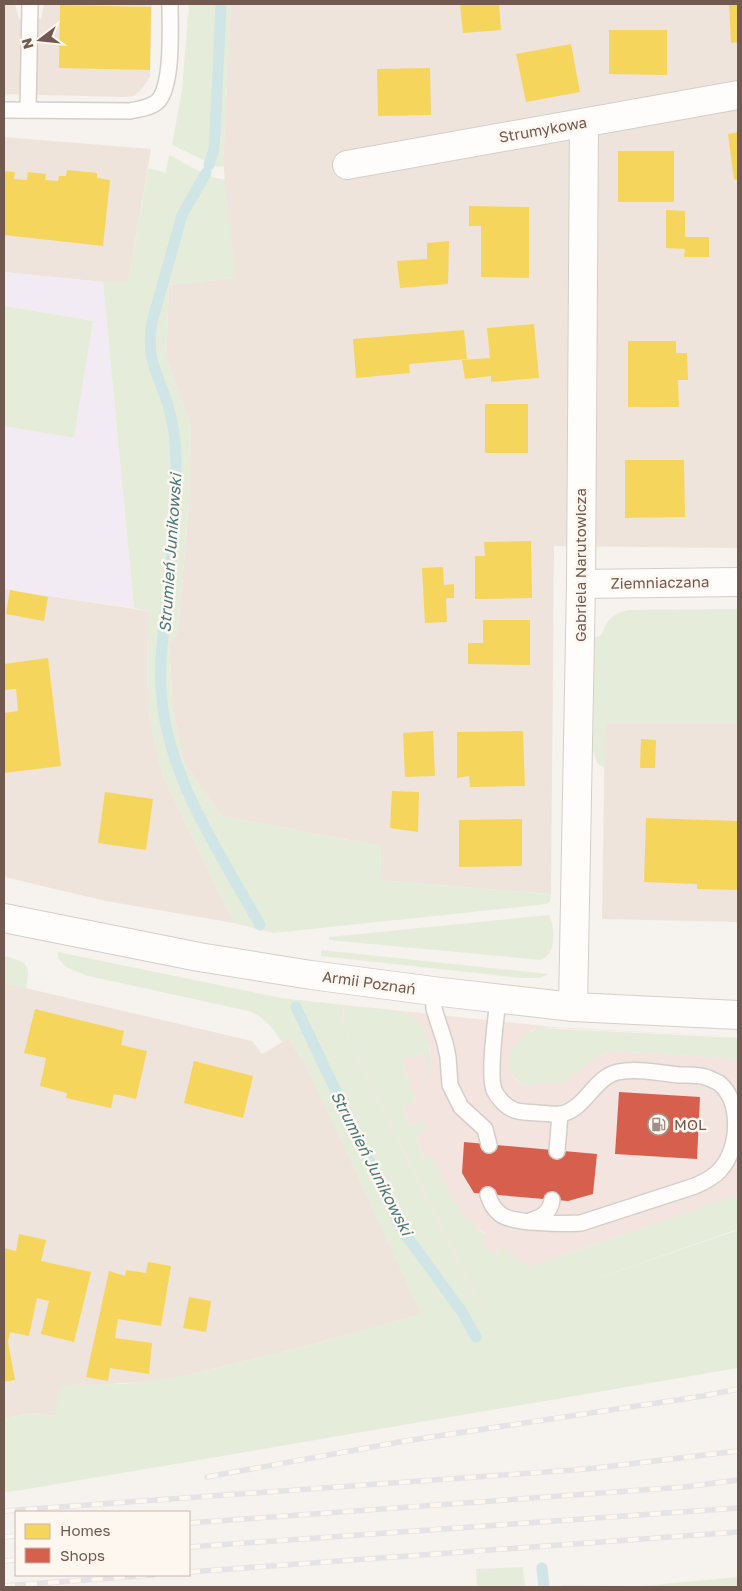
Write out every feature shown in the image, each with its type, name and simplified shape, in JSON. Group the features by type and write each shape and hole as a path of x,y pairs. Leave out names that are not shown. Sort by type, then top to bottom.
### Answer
{"street":[{"name":"Strumykowa","path":"347,165 738,95"},
{"name":"Gabriela Narutowicza","path":"573,1007 582,584 584,124"},
{"name":"Ziemniaczana","path":"582,584 738,582"},
{"name":"Armii Poznań","path":"4,918 199,957 312,975 433,991 573,1007 738,1015"}],"lane":[{"path":"28,110 30,4"},
{"path":"4,110 130,111 146,108 158,102 168,75 170,4"},
{"path":"433,991 434,1009 448,1057 450,1085 461,1107 485,1129 489,1145"},
{"path":"488,1195 490,1203 501,1216 510,1219 529,1222 581,1223 695,1186 710,1178 721,1170 728,1157 734,1141 736,1124 736,1110 726,1090 717,1082 704,1076 630,1071 618,1072 608,1076 581,1104 560,1114 522,1112 511,1109 501,1101 494,1090 492,1074 498,999"},
{"path":"557,1151 560,1114"},
{"path":"529,1222 546,1213 551,1208 552,1200"}],"shaded area":[{"path":"4,4 15,4 19,19 41,19 44,4 152,4 150,77 134,96 4,94"},
{"path":"231,4 738,4 738,548 554,546 551,894 380,880 381,846 221,816 184,762 173,711 169,645 178,632 189,502 191,426 166,357 169,285 235,278 223,161"},
{"path":"4,137 151,149 128,282 103,282 4,272"},
{"path":"4,272 103,282 134,608 4,589 4,426 74,438 93,321 4,306"},
{"path":"4,589 148,611 147,708 162,774 234,923 106,901 4,877"},
{"path":"605,724 738,724 738,922 602,919"},
{"path":"4,983 252,1041 262,1054 289,1038 293,1047 304,1061 330,1114 422,1314 299,1348 188,1375 155,1381 95,1385 55,1416 31,1413 4,1419"},
{"path":"344,1005 554,1027 738,1037 554,1028 539,1028 530,1031 509,1072 519,1083 527,1085 580,1071 589,1060 611,1051 738,1059 738,1195 529,1267 501,1246 496,1255 480,1244 486,1234 472,1224 454,1203 431,1157 423,1159 416,1135 423,1121 409,1125 403,1105 416,1101 402,1060 423,1053 431,1075 430,1047 345,1006 487,1317 738,1230 486,1318 343,1028"}],"green space":[{"path":"189,4 231,4 223,166 218,167 172,145 182,90"},
{"path":"169,155 205,174 225,179 236,278 169,285 166,357 191,426 189,502 178,632 169,645 173,711 184,762 221,816 381,846 380,880 551,894 550,902 547,904 273,933 234,923 162,774 147,708 148,611 134,608 103,282 128,282 148,168 166,173"},
{"path":"4,306 93,321 74,438 4,426"},
{"path":"738,609 738,724 606,724 605,768 598,764 593,751 594,637 601,636 613,616 628,610"},
{"path":"549,915 553,926 552,946 550,952 541,960 329,940 329,937"},
{"path":"321,950 548,974 540,978 522,978 321,956"},
{"path":"58,952 281,998 344,1005 343,1028 486,1318 344,1028 345,1006 398,1011 412,1017 424,1031 431,1059 431,1077 423,1053 402,1060 416,1101 403,1106 409,1125 423,1121 427,1131 416,1135 423,1159 431,1156 453,1199 467,1217 486,1235 481,1244 496,1255 501,1246 529,1267 738,1195 738,1229 570,1288 738,1230 738,1368 4,1492 4,1419 31,1413 55,1416 61,1385 124,1384 188,1375 299,1348 421,1314 304,1061 293,1047 289,1038 282,1042 264,1020 249,1011 88,976 66,967 58,958"},
{"path":"4,956 23,962 26,965 28,974 26,989 4,983"},
{"path":"539,1028 738,1038 738,1059 611,1051 589,1060 580,1071 560,1083 527,1085 520,1083 509,1072 508,1065 511,1050 523,1035"},
{"path":"523,1567 525,1587 477,1587 476,1569"},
{"path":"738,1577 738,1587 562,1587 561,1585 643,1586"}],"building: Homes":[{"path":"460,4 499,4 501,30 463,33"},
{"path":"729,4 738,4 738,42 731,43"},
{"path":"60,5 151,7 150,70 59,68"},
{"path":"609,30 667,30 667,75 609,74"},
{"path":"571,44 580,92 526,102 516,54"},
{"path":"430,68 431,115 378,116 377,69"},
{"path":"738,132 738,179 734,180 728,134"},
{"path":"618,151 674,151 674,202 618,202"},
{"path":"67,170 97,173 97,178 110,180 103,246 4,235 4,171 15,172 14,179 27,180 28,172 46,174 45,180 58,181 59,176 66,176"},
{"path":"469,206 529,207 529,278 481,277 481,226 469,226"},
{"path":"666,210 685,211 685,237 709,237 709,257 684,257 685,249 666,248"},
{"path":"449,241 448,284 400,288 397,261 427,259 427,243"},
{"path":"534,324 539,378 491,382 491,376 465,379 462,360 490,358 487,328"},
{"path":"464,330 467,359 409,364 410,373 356,378 353,339"},
{"path":"628,341 676,341 676,353 687,353 688,380 678,380 679,407 628,407"},
{"path":"485,404 528,404 528,453 485,453"},
{"path":"625,460 684,460 685,517 625,518"},
{"path":"531,541 532,598 475,599 475,556 485,556 484,542"},
{"path":"443,567 444,585 454,584 454,598 446,598 447,622 425,623 422,568"},
{"path":"10,590 48,597 44,621 6,614"},
{"path":"483,620 530,620 530,665 468,664 468,643 483,643"},
{"path":"48,658 61,766 4,773 4,713 18,711 16,689 4,690 4,664"},
{"path":"433,731 435,776 405,777 403,733"},
{"path":"523,731 525,786 470,787 469,776 457,778 457,732"},
{"path":"641,739 656,740 655,768 640,768"},
{"path":"392,791 419,792 418,832 390,828"},
{"path":"105,792 153,799 146,850 98,843"},
{"path":"646,818 738,821 738,890 697,889 697,884 644,882"},
{"path":"522,819 522,866 459,867 459,820"},
{"path":"35,1009 124,1031 121,1045 147,1051 136,1099 114,1094 111,1108 66,1098 67,1093 40,1086 46,1058 24,1053"},
{"path":"194,1061 253,1076 243,1118 184,1103"},
{"path":"19,1234 46,1240 41,1261 91,1272 74,1342 41,1334 49,1301 37,1298 29,1336 10,1332 8,1342 15,1380 4,1382 4,1248 16,1251"},
{"path":"148,1262 171,1266 161,1326 118,1319 115,1338 152,1343 149,1374 110,1368 108,1381 86,1377 109,1271 125,1276 126,1270 146,1273"},
{"path":"189,1297 211,1301 206,1332 183,1328"}],"building: Shops":[{"name":"MOL","path":"619,1092 700,1097 697,1159 615,1154"},
{"path":"464,1142 597,1154 593,1194 568,1201 474,1193 462,1173"}],"waterway":[{"name":"Strumień Junikowski","path":"209,165 214,149 221,4"},
{"name":"Strumień Junikowski","path":"206,173 182,215 150,334 151,355 169,409 176,455 172,559 162,652 161,689 165,721 173,752 184,782 212,841 260,925"},
{"name":"Strumień Junikowski","path":"296,1007 401,1228 462,1312 476,1337"},
{"name":"Strumień Junikowski","path":"542,1568 544,1587"}],"railway":[{"path":"207,1477 405,1441 703,1396 738,1389"},
{"path":"4,1511 587,1469 738,1451"},
{"path":"190,1523 684,1487 738,1480"},
{"path":"190,1547 738,1508"},
{"path":"190,1572 738,1532"},
{"path":"4,1537 15,1536"},
{"path":"4,1561 15,1560"},
{"path":"4,1586 139,1576"}],"place":[{"name":"MOL","path":"658,1125"}]}
